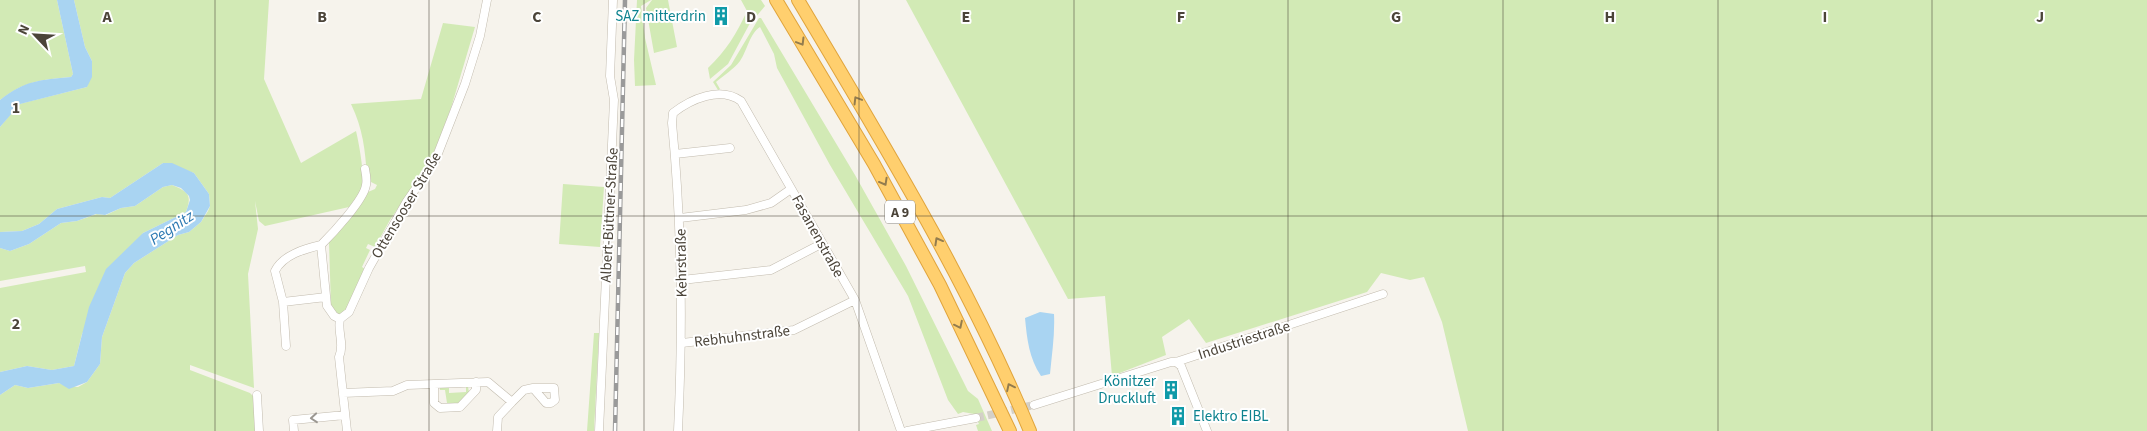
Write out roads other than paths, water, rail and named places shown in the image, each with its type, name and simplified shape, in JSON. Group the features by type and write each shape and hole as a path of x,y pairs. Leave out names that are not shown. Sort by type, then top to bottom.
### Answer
{"highway":[{"name":"A 9","path":"776,0 874,164 935,276 1010,431"},
{"name":"A 9","path":"798,0 892,158 956,275 1030,431"}],"street":[{"name":"Ottensooser Straße","path":"340,319 349,312 369,268 407,201 435,161 470,68 480,36 486,0"},
{"name":"Albert-Büttner-Straße","path":"599,431 614,100 610,76 613,0"},
{"name":"Fasanenstraße","path":"687,102 725,93 741,101 821,244 855,300 901,431"},
{"name":"Kehrstraße","path":"678,431 682,343 682,280 673,113 687,102"},
{"path":"675,154 730,148"},
{"path":"286,346 283,302 275,271 278,266 302,249 321,245 361,197 366,185 365,169"},
{"path":"680,218 746,210 772,203 791,189"},
{"path":"682,280 770,270 821,244"},
{"path":"321,245 327,306 334,316 340,319 339,325 343,348 339,357 347,431"},
{"name":"Industriestraße","path":"1176,362 1383,294"},
{"path":"283,302 326,297"},
{"name":"Rebhuhnstraße","path":"682,343 794,330 855,300"},
{"path":"1034,405 1176,362"},
{"name":"Industriestraße","path":"1176,362 1182,366 1207,431"},
{"path":"343,393 393,391 408,386 476,382 489,383 512,402"},
{"path":"434,384 434,402 440,408 460,407 476,390 476,382"},
{"path":"497,431 498,417 524,390 533,388"},
{"path":"257,395 259,431"},
{"path":"294,431 293,420 346,415"},
{"path":"907,431 976,418"}],"water":[{"path":"57,0 74,0 85,47 92,61 92,77 87,87 20,104 0,127 0,100 9,93 33,82 71,77 73,74"},
{"name":"Pegnitz","path":"163,163 172,163 194,173 209,194 210,206 201,222 189,232 178,235 134,263 125,273 102,337 100,364 87,382 69,389 59,383 28,388 15,385 0,395 0,372 27,366 52,370 74,366 89,307 106,269 143,233 186,212 190,200 189,196 181,188 172,185 163,187 135,206 121,208 105,215 96,214 77,221 61,223 29,244 10,251 0,248 0,232 22,231 39,224 57,209 102,197 110,198"},
{"path":"1040,312 1054,314 1050,374 1041,376 1031,355 1025,318"}],"tunnel":[{"path":"976,418 1034,405"}],"railway":[{"path":"615,431 625,0"}],"place":[{"name":"SAZ mitterdrin","path":"721,16"},
{"name":"Könitzer Druckluft","path":"1171,390"},
{"name":"Elektro EIBL","path":"1178,416"}]}
